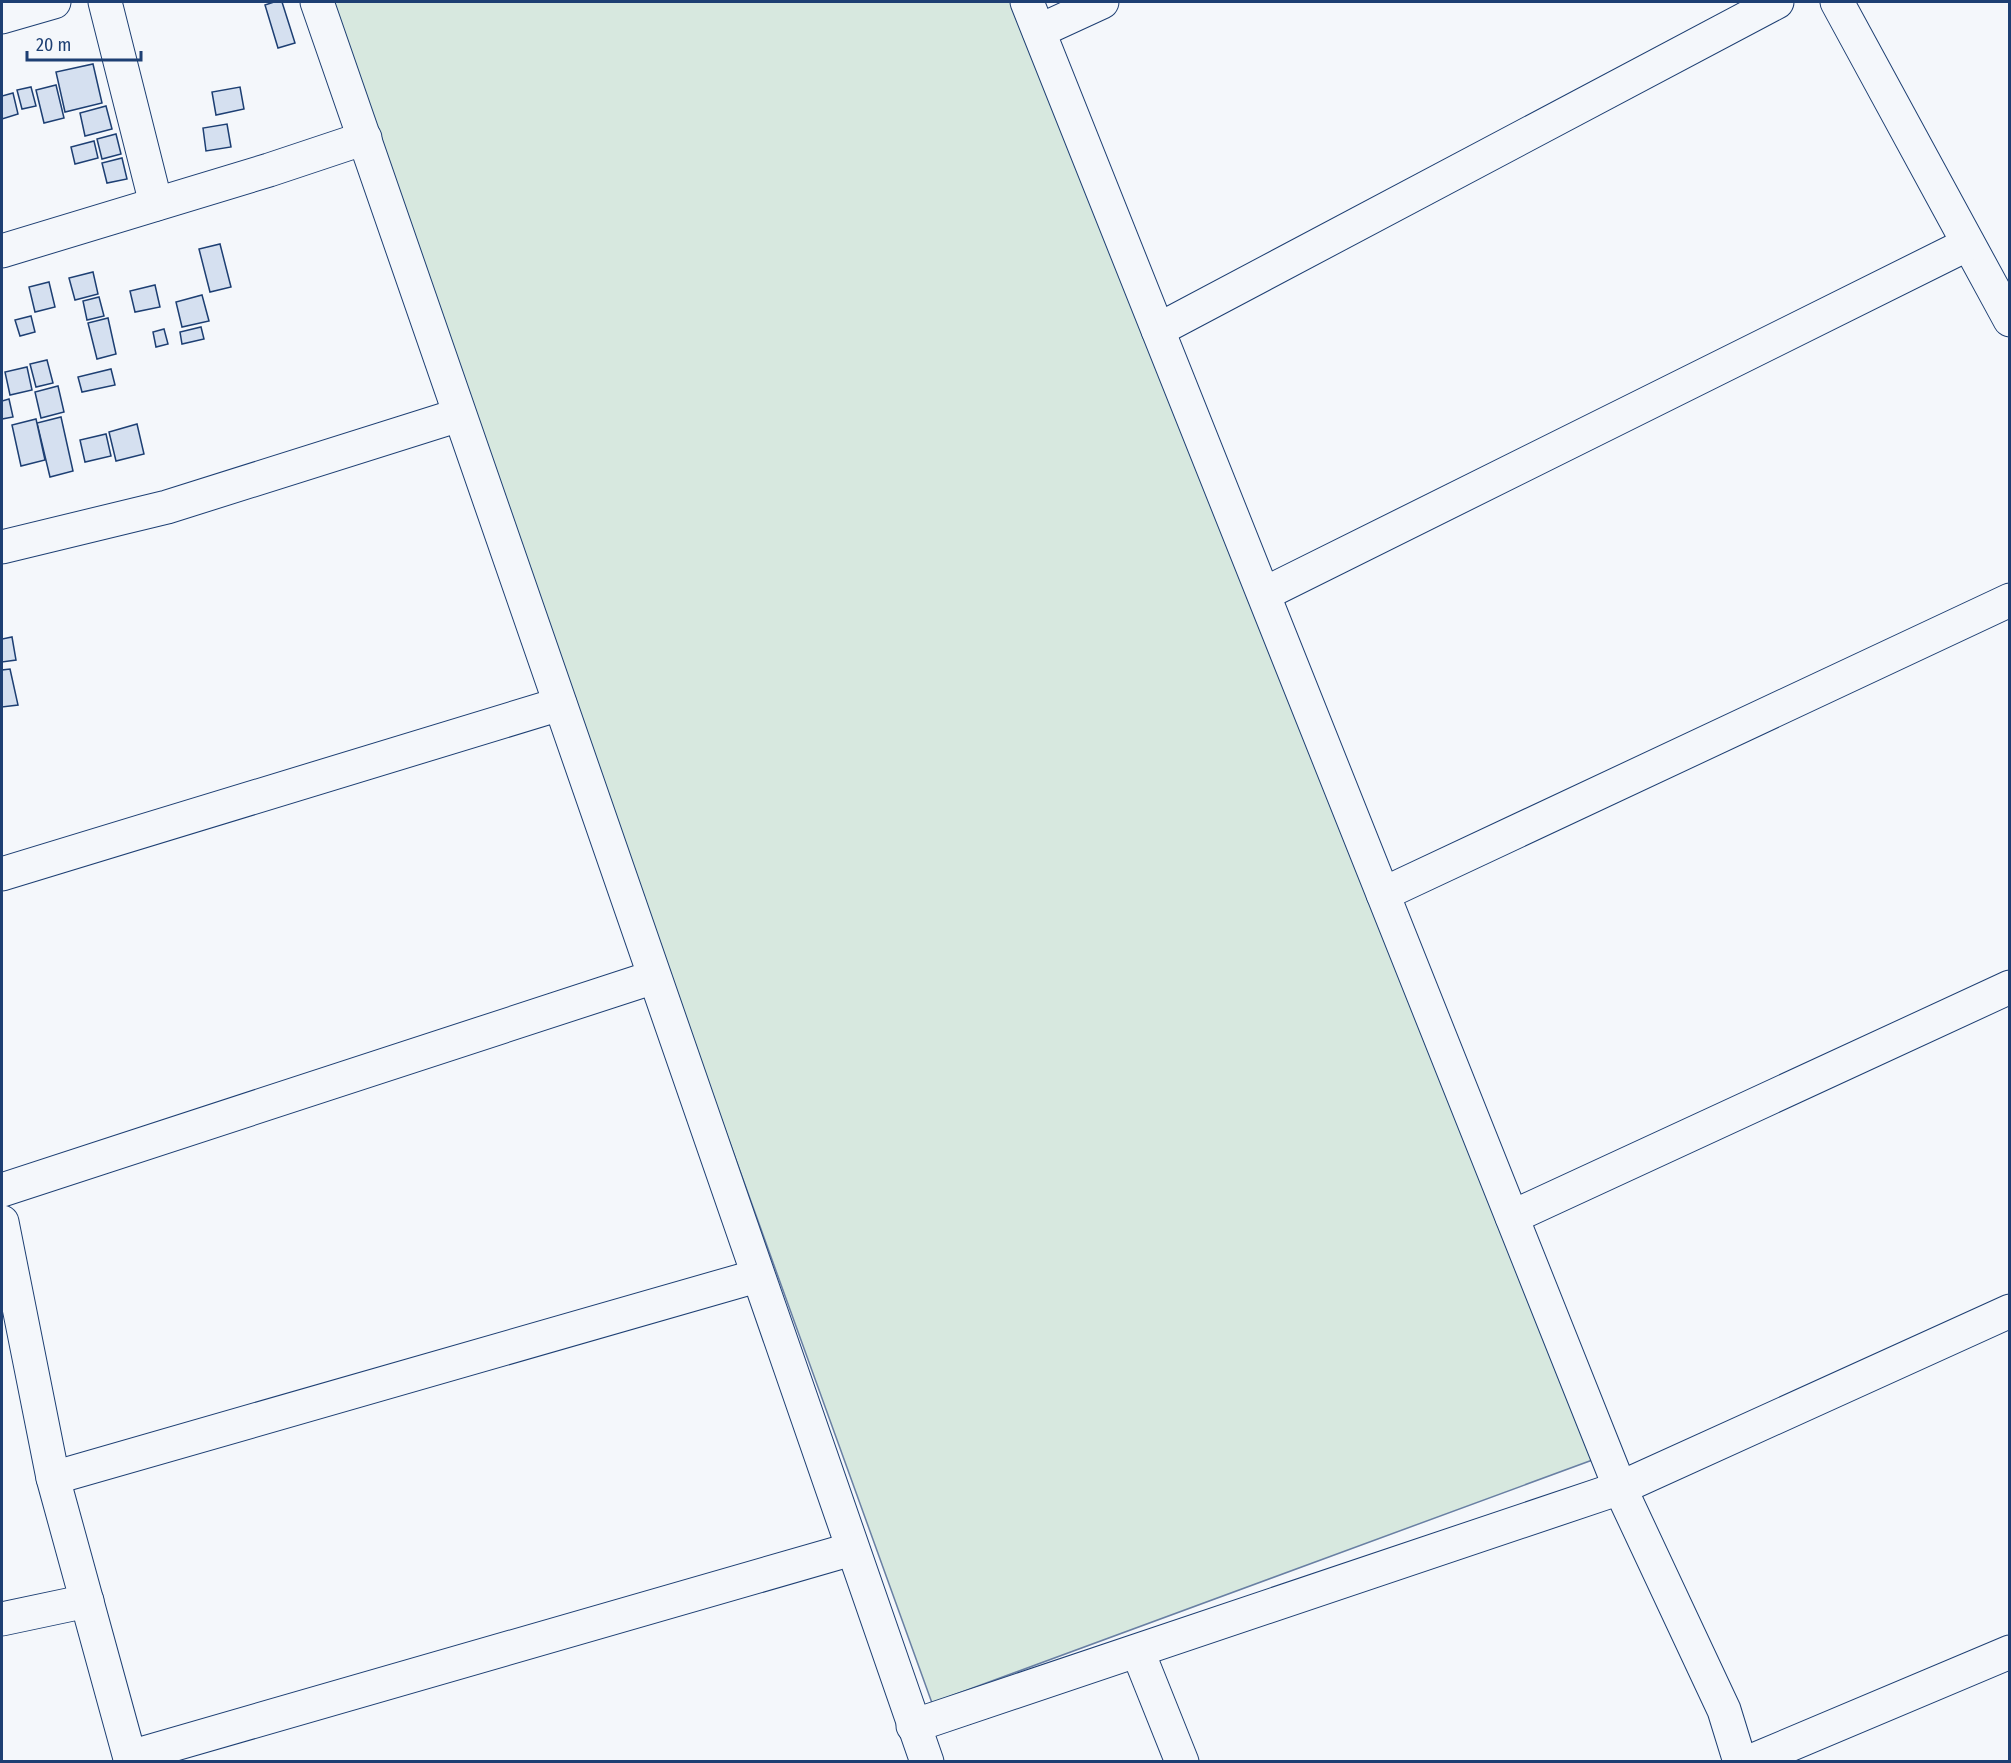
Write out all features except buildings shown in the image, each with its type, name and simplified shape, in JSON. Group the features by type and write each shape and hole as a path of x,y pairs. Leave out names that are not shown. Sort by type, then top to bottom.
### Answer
{"street":[{"path":"2,17 54,2"},
{"path":"105,2 156,204"},
{"path":"317,2 927,1761"},
{"path":"1102,2 1033,16 1620,1488 1724,1710 1740,1761"},
{"path":"1158,330 1777,2"},
{"path":"1837,2 2010,320"},
{"path":"2,251 269,170 365,138"},
{"path":"1264,594 1968,244"},
{"path":"2,547 166,507 459,415"},
{"path":"1383,894 2010,600"},
{"path":"2,874 560,704"},
{"path":"2,1190 654,977"},
{"path":"1512,1217 2010,987"},
{"path":"2,1222 53,1478 130,1759 852,1549"},
{"path":"53,1478 757,1276"},
{"path":"913,1726 1620,1488 2010,1311"},
{"path":"2,1619 87,1601"},
{"path":"1138,1652 1182,1761"},
{"path":"1749,1761 2010,1652"}],"shaded area":[{"path":"318,2 1012,2 1606,1455 932,1703"}]}
